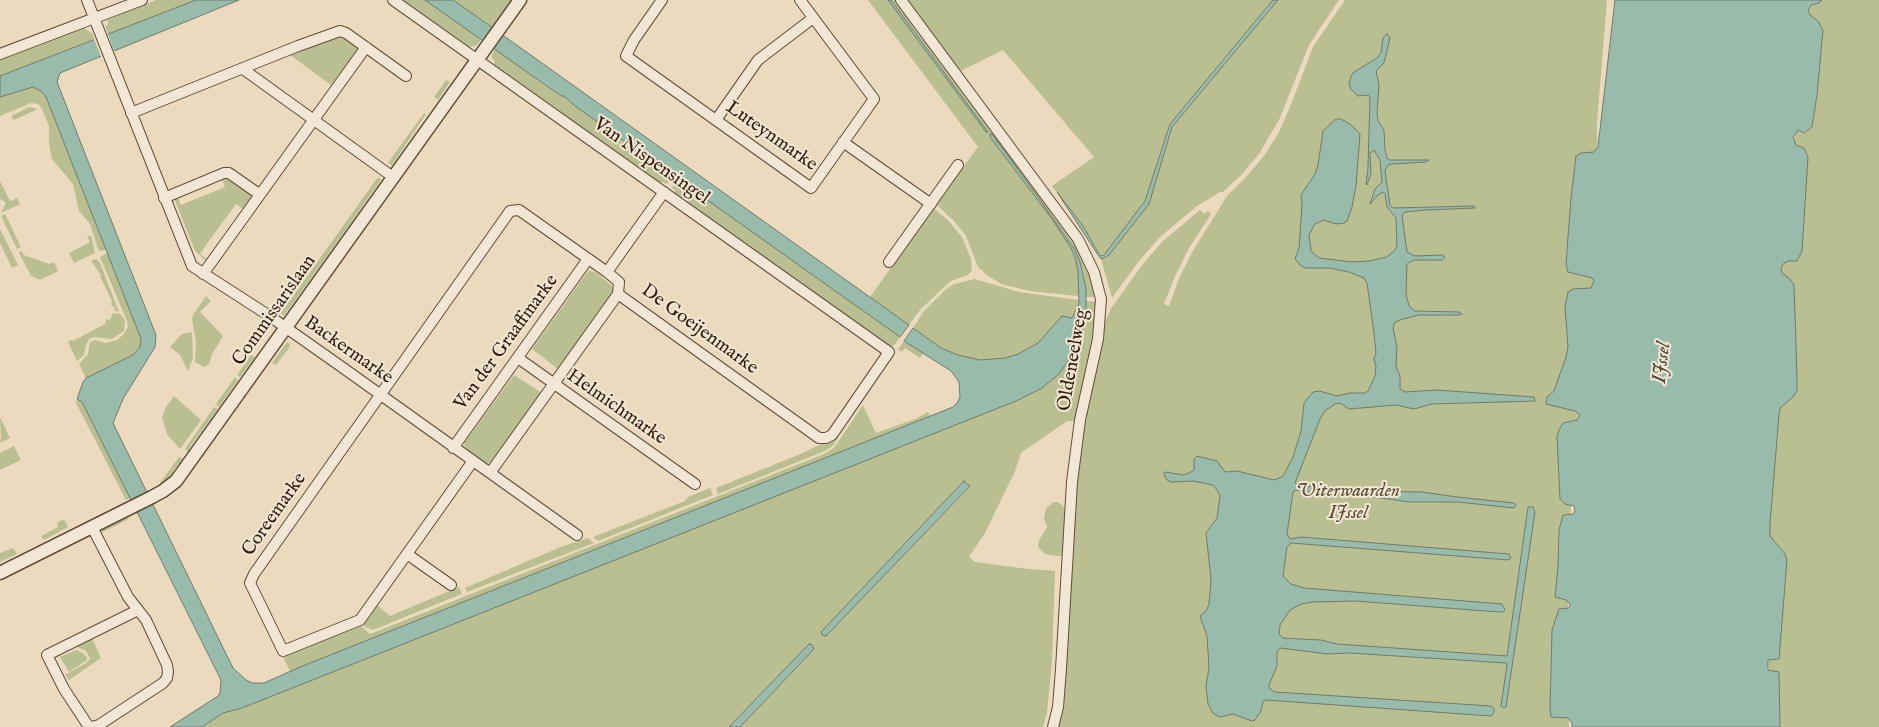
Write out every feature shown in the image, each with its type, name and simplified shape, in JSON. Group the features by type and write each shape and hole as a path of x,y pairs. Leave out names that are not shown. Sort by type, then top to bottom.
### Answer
{"street":[{"name":"Backermarke","path":"87,0 192,266 286,328 578,535"},
{"path":"0,54 142,0"},
{"name":"Van Nispensingel","path":"393,0 480,55 664,192 889,352"},
{"name":"Commissarislaan","path":"0,573 152,497 176,480 188,466 520,0"},
{"name":"Luteynmarke","path":"662,0 634,40 626,56 811,188 874,99 800,0"},
{"name":"Oldeneelweg","path":"901,0 1078,239 1094,272 1101,299 1098,339 1080,420 1072,482 1061,669 1058,707 1053,727"},
{"path":"716,120 758,60 813,18"},
{"path":"131,113 340,31 346,33 406,76"},
{"path":"203,274 366,47"},
{"path":"243,69 393,177"},
{"path":"843,142 932,204"},
{"path":"889,262 958,165"},
{"path":"164,198 229,173 259,194"},
{"path":"606,272 664,192"},
{"name":"De Goeijenmarke","path":"381,396 510,211 519,210 619,282 618,294 819,438 826,438 832,435 889,352"},
{"name":"Van der Graaffmarke","path":"453,448 588,259"},
{"path":"490,474 552,384 618,294"},
{"name":"Helmichmarke","path":"518,358 695,484"},
{"name":"Coreemarke","path":"381,396 254,574 250,583 283,651 360,620 473,461"},
{"path":"92,527 128,597 146,620 167,664 167,678 163,684 99,725 90,727 64,689 47,656 138,610"},
{"path":"407,554 451,584"}],"green space":[{"path":"156,0 196,0 108,34 105,26 108,24 107,20"},
{"path":"401,0 425,0 452,17 481,40 477,45 467,48"},
{"path":"453,0 513,0 493,28"},
{"path":"868,0 888,0 986,132 988,132 891,0 897,0 1076,240 1088,265 1096,295 1094,297 1086,297 1082,268 1072,245 991,134 990,137 1052,219 1071,248 1078,271 1078,296 1030,291 1001,284 978,267 966,236 954,221 936,204 978,147"},
{"path":"906,0 1273,0 1170,124 1145,201 1107,252 1101,256 1083,226 1052,186 1094,157 1003,50 961,71"},
{"path":"1278,0 1339,0 1309,45 1279,120 1259,154 1223,192 1197,206 1160,237 1139,261 1112,298 1101,259 1109,255 1149,204 1172,127"},
{"name":"Uiterwaarden IJssel","path":"1345,0 1607,0 1597,123 1600,281 1579,414 1571,504 1568,602 1569,727 1057,727 1070,497 1093,366 1104,324 1112,307 1143,264 1163,241 1200,210 1204,214 1208,211 1211,214 1189,248 1176,274 1164,304 1169,306 1180,276 1193,251 1227,196 1263,157 1278,134 1313,47"},
{"path":"1810,0 1879,0 1879,727 1769,727 1769,533 1779,272"},
{"path":"84,28 92,33 94,39 0,76 0,60"},
{"path":"339,36 358,48 331,85 290,55"},
{"path":"495,49 560,96 564,96 575,106 673,176 667,184 659,183 493,65 495,61 492,55"},
{"path":"446,80 450,82 438,100 434,97"},
{"path":"33,87 41,91 46,97 106,250 100,251 98,249 90,224 79,211 73,184 52,159 49,144 49,126 42,109 38,104 31,103 0,116 0,97"},
{"path":"29,107 38,109 14,120 11,116"},
{"path":"424,113 426,114 392,165 388,163"},
{"path":"378,177 381,180 284,316 281,313"},
{"path":"227,178 250,193 251,199 243,209 236,204 211,238 200,254 207,259 206,261 195,251 174,198 177,197 181,205 225,187 222,179"},
{"path":"678,179 900,337 895,344 892,347 888,347 675,195 675,190 672,188"},
{"path":"0,181 10,201 17,198 20,204 1,213 6,202 0,199"},
{"path":"933,208 948,220 962,237 971,259 972,270 968,275 951,281 945,286 920,310 909,325 870,297"},
{"path":"5,214 21,247 17,249 1,216"},
{"path":"0,229 18,265 12,268 0,243"},
{"path":"91,235 95,253 74,263 69,253 90,242 87,237"},
{"path":"21,251 24,255 49,264 54,262 58,271 40,280 31,276 19,253"},
{"path":"107,253 141,339 140,347 133,355 86,378 79,364 88,354 90,342 95,340 106,343 117,340 128,327 100,257"},
{"path":"96,259 100,263 119,312 114,310 115,307 111,305 112,301 101,275 91,261"},
{"path":"588,271 595,272 610,284 614,289 613,294 558,369 532,349"},
{"path":"975,279 1019,292 1079,300 1079,304 1072,318 1061,317 1038,343 1018,354 1005,358 980,360 958,355 941,348 913,328 924,311 945,290 954,284"},
{"path":"206,296 211,301 200,312 223,336 212,354 209,364 204,367 195,362 196,342 192,319"},
{"path":"1086,301 1097,302 1096,329 1077,421 1067,421 1021,453 1015,471 985,533 969,557 975,562 1055,571 1052,661 1047,713 1043,727 740,727 814,649 811,644 729,727 202,727 223,713 242,708 1033,393 1059,374 1072,355 1085,325","holes":["964,482 967,482 970,487 824,636 821,632"]},
{"path":"113,313 120,314 125,320 124,331 112,339 94,337 89,339 84,355 77,361 68,342 105,324 106,319 110,320"},
{"path":"192,332 193,358 188,371 180,355 170,347 182,334"},
{"path":"904,341 923,353 920,358 905,348 902,352 898,349"},
{"path":"287,342 290,344 289,348 276,365 272,363"},
{"path":"251,355 255,357 240,377 237,375"},
{"path":"514,375 542,393 492,463 484,464 466,451 464,443"},
{"path":"235,377 238,380 219,407 216,404"},
{"path":"174,396 201,420 180,449 167,434 162,418 166,407"},
{"path":"77,399 82,402 130,498 126,500 76,403"},
{"path":"863,405 876,433 915,419 928,412 930,416 290,671 283,657 361,626 370,634 824,454 834,448"},
{"path":"214,407 218,409 189,448 192,451 190,454 185,449"},
{"path":"0,417 10,438 0,443 1,437"},
{"path":"839,435 834,445 825,451 718,494 716,488 803,453"},
{"path":"14,446 21,460 0,470 0,453"},
{"path":"179,457 185,461 183,464 179,463 173,471 175,474 162,485 160,483"},
{"path":"710,488 713,495 598,541 593,537 685,501 688,497"},
{"path":"1054,502 1058,502 1066,509 1064,552 1061,556 1045,554 1038,547 1039,540 1047,527 1044,518 1046,508"},
{"path":"130,514 127,520 101,533 104,527"},
{"path":"64,519 68,527 44,540 41,536 58,527 57,523"},
{"path":"588,538 594,543 467,592 465,588 563,546"},
{"path":"13,548 17,554 0,562 0,553"},
{"path":"459,587 462,594 373,630 364,626 377,605 390,616"},
{"path":"92,638 101,658 69,680 65,675 90,659 86,651 75,646"},
{"path":"76,650 83,653 87,660 69,672 60,657"}],"water":[{"path":"196,0 239,0 60,73 57,82 156,335 155,347 123,399 113,423 233,668 252,683 264,683 953,407 960,397 959,382 951,371 904,341 913,328 941,348 958,355 980,360 1005,358 1018,354 1038,343 1062,316 1072,318 1079,304 1078,271 1071,248 1052,219 990,137 990,134 992,134 1075,250 1080,262 1086,289 1086,311 1082,333 1072,355 1059,374 1042,388 1016,401 242,708 223,713 202,727 170,727 218,696 221,680 82,402 77,399 86,378 133,355 140,347 141,339 46,97 41,91 33,87 0,97 0,76"},
{"path":"425,0 453,0 909,325 900,337 575,106 564,96 561,96"},
{"path":"888,0 891,0 988,132 986,132"},
{"path":"1273,0 1278,0 1172,127 1149,204 1109,255 1102,259 1100,258 1057,192 1083,226 1099,254 1101,256 1104,255 1145,201 1170,124"},
{"name":"IJssel","path":"1615,0 1822,0 1811,5 1808,11 1818,21 1823,30 1812,127 1804,133 1798,130 1793,137 1796,145 1804,148 1808,157 1802,251 1797,261 1788,261 1783,264 1781,269 1782,273 1794,285 1797,390 1794,396 1780,408 1770,524 1770,536 1785,554 1787,560 1779,659 1768,660 1768,670 1779,672 1780,727 1572,727 1572,723 1568,718 1551,717 1552,630 1559,609 1569,608 1570,604 1566,600 1555,597 1559,530 1563,515 1573,514 1575,511 1574,506 1565,504 1560,499 1557,437 1563,423 1577,420 1580,415 1575,411 1546,404 1547,397 1554,391 1568,347 1565,307 1568,292 1573,289 1591,288 1594,281 1592,278 1568,272 1566,264 1576,156 1581,153 1594,152 1598,147"},
{"path":"1387,34 1390,38 1384,63 1376,71 1379,85 1378,121 1384,130 1387,158 1389,160 1429,160 1426,162 1388,165 1385,171 1390,205 1393,208 1474,206 1475,208 1405,212 1402,215 1407,252 1415,256 1442,255 1445,257 1442,260 1414,260 1407,264 1406,294 1409,306 1415,311 1459,312 1462,314 1419,315 1395,322 1393,328 1397,348 1396,366 1400,376 1400,389 1405,392 1437,390 1534,397 1535,401 1432,404 1414,409 1396,405 1349,409 1340,403 1335,404 1325,411 1320,419 1295,483 1302,486 1339,487 1358,491 1422,492 1514,503 1516,505 1514,508 1458,502 1409,502 1367,496 1319,494 1295,490 1293,492 1287,534 1290,539 1301,537 1509,554 1511,558 1508,560 1291,543 1287,547 1283,576 1291,584 1304,588 1502,604 1505,610 1499,612 1355,601 1313,602 1301,604 1290,610 1280,625 1279,634 1283,638 1321,640 1337,644 1507,656 1528,507 1533,507 1535,512 1506,707 1503,708 1501,706 1506,663 1349,653 1328,654 1280,648 1277,652 1277,666 1269,685 1269,688 1275,692 1491,706 1494,709 1494,713 1491,716 1266,700 1263,702 1261,711 1255,720 1252,721 1233,714 1220,717 1213,713 1208,704 1206,686 1209,668 1207,636 1200,616 1209,605 1211,579 1206,533 1217,518 1220,496 1213,485 1193,481 1171,482 1167,480 1164,474 1165,472 1184,475 1191,472 1194,470 1194,459 1197,456 1217,461 1225,472 1237,471 1274,480 1277,479 1283,476 1293,457 1301,431 1304,403 1313,392 1319,391 1337,396 1368,391 1375,376 1376,367 1374,359 1376,353 1367,283 1364,278 1349,272 1329,268 1305,268 1295,259 1299,248 1301,195 1315,174 1323,131 1336,119 1341,119 1350,124 1360,134 1356,186 1347,221 1336,224 1324,220 1315,224 1309,235 1311,251 1319,258 1352,262 1387,257 1395,250 1397,245 1396,218 1387,207 1385,194 1383,192 1378,195 1370,204 1375,189 1382,182 1380,160 1374,150 1370,153 1371,174 1366,184 1370,97 1368,95 1358,96 1349,84 1354,72 1377,58 1381,53 1383,38"},
{"path":"964,481 970,486 826,636 822,635 821,632"},
{"path":"809,644 814,649 740,727 729,727"}],"pier":[{"path":"107,32 115,53 102,59 93,37"}]}
